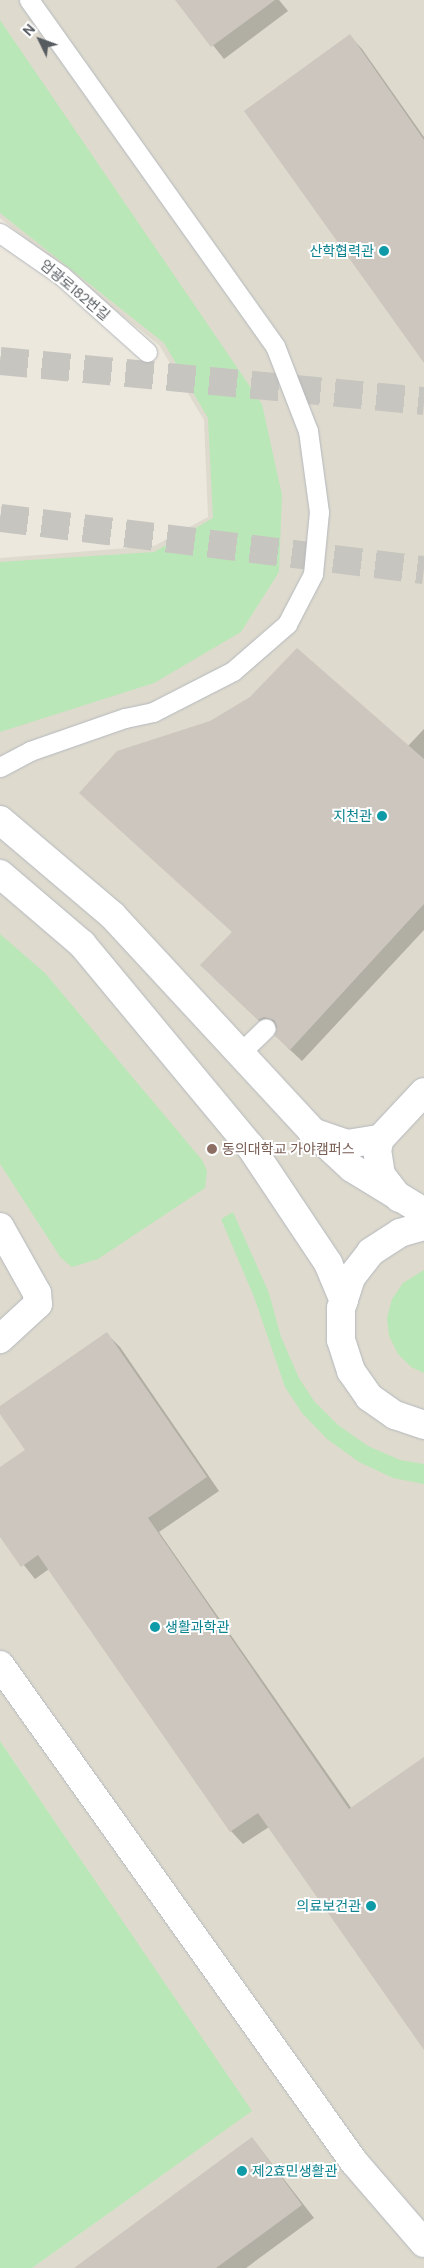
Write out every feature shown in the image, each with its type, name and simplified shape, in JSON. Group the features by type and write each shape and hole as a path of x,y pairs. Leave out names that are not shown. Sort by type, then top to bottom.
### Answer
{"street":[{"path":"0,820 113,916 312,1132 352,1168 424,1212"},
{"path":"0,874 82,944 250,1146 328,1263 344,1301"},
{"path":"399,1198 381,1175 376,1156 380,1139 424,1092"},
{"path":"312,1132 347,1144 380,1139"},
{"path":"424,1226 400,1233 371,1252 351,1278 344,1301 341,1340 351,1370 375,1401 395,1416 424,1425"},
{"path":"0,1227 37,1293 38,1304 0,1339"},
{"path":"0,1665 354,2162 424,2243"}],"lane":[{"path":"0,767 23,753 125,718 153,712 233,671 287,624 313,574 319,512 308,431 275,346 29,0"},
{"name":"엄광로182번길","path":"0,233 62,276 147,352"},
{"path":"239,1054 266,1028"}],"shaded area":[{"name":"동의대학교 가야캠퍼스","path":"0,0 424,0 424,2268 32,2268 251,2111 0,1741 0,558 154,546 208,517 204,420 159,345 0,218"}],"green space":[{"path":"0,20 262,404 282,495 279,572 241,632 154,683 0,732 0,562 154,552 213,518 208,418 164,343 0,213"},
{"path":"0,934 45,973 202,1160 207,1171 205,1188 98,1259 72,1267 61,1258 0,1164"},
{"path":"233,1212 269,1293 281,1337 299,1378 314,1401 338,1425 368,1446 400,1460 424,1464 424,1484 393,1478 359,1462 327,1439 302,1413 285,1387 254,1297 221,1219"},
{"path":"424,1270 424,1373 411,1367 398,1354 389,1336 387,1318 392,1299 403,1283"},
{"path":"0,1741 252,2111 32,2268 0,2268"}],"building":[{"path":"175,0 275,0 211,47"},
{"name":"산학협력관","path":"350,34 424,140 424,363 244,111"},
{"path":"297,648 424,759 424,904 290,1050 274,1035 277,1026 274,1020 264,1017 258,1020 200,965 232,932 79,793 117,751 210,721 250,697"},
{"name":"생활과학관","path":"107,1332 207,1477 148,1518 349,1809 424,1757 424,2050 258,1813 230,1832 38,1555 21,1567 0,1537 0,1467 25,1450 0,1414 0,1406"},
{"name":"제2효민생활관","path":"252,2137 302,2205 216,2268 74,2268"}],"tunnel":[{"path":"0,361 424,401"},
{"path":"0,518 424,570"}],"place":[{"name":"산학협력관","path":"384,251"},
{"name":"지천관","path":"382,816"},
{"name":"동의대학교 가야캠퍼스","path":"212,1149"},
{"name":"생활과학관","path":"155,1627"},
{"name":"의료보건관","path":"371,1906"},
{"name":"제2효민생활관","path":"242,2171"}]}
